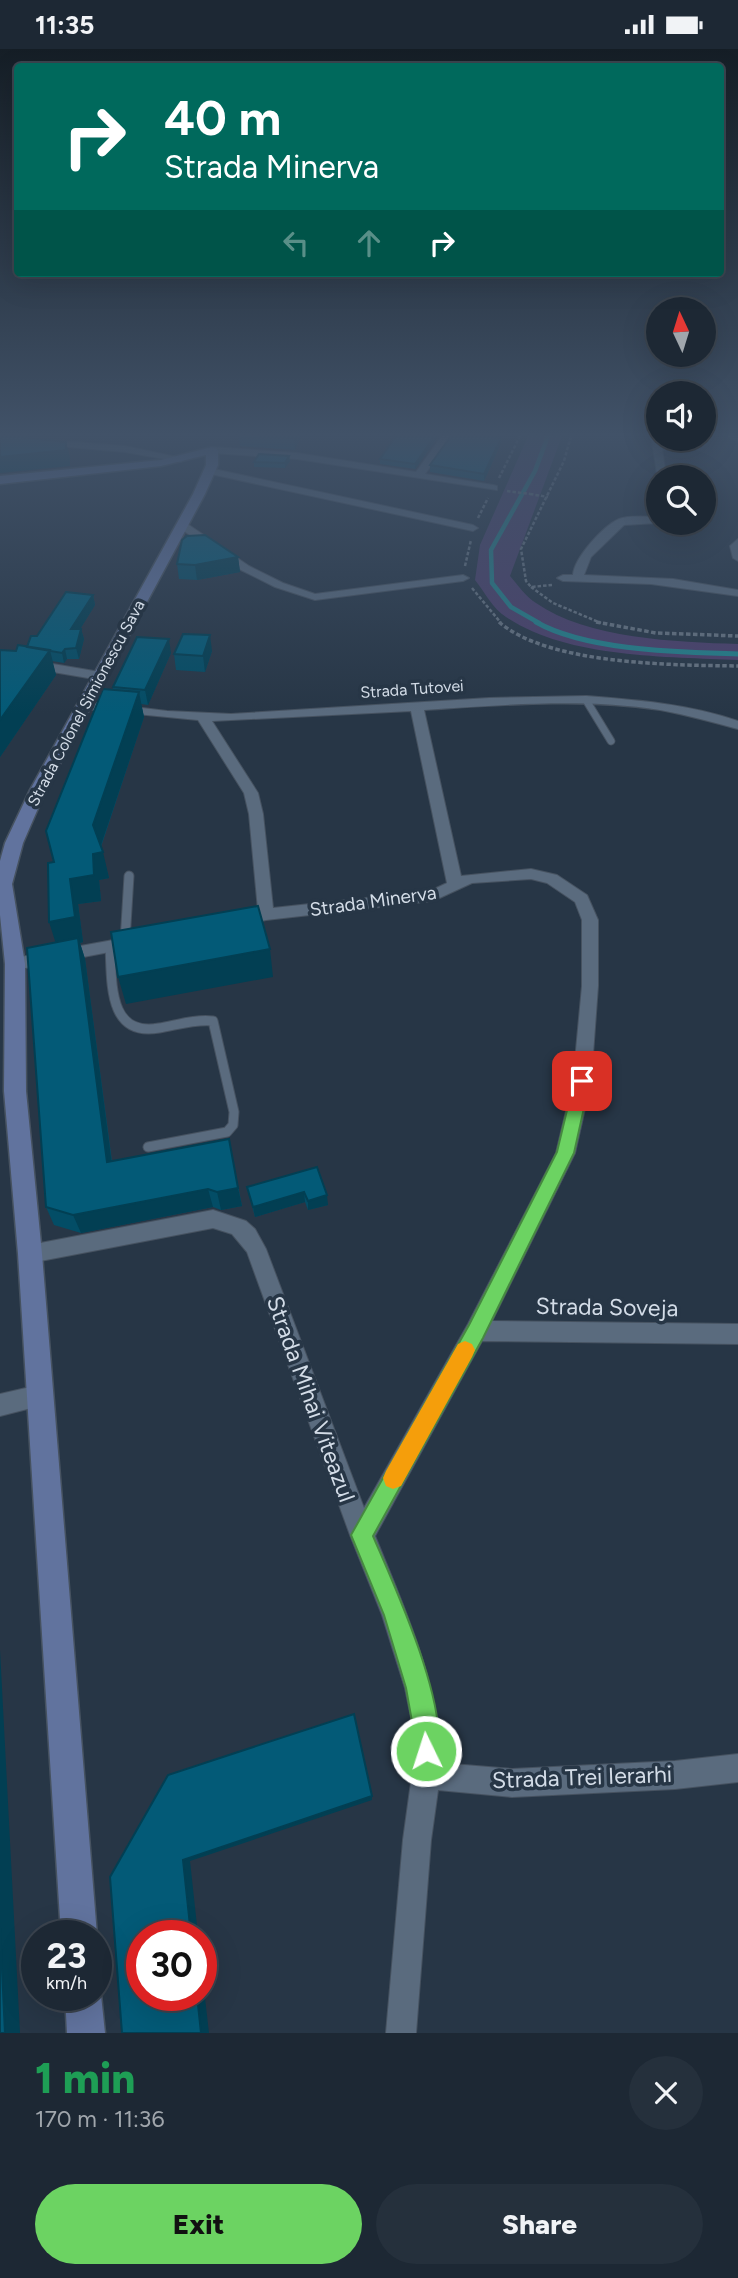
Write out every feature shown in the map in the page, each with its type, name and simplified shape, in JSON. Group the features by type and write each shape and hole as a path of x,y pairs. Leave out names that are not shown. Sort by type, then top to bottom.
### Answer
{"main road":[{"name":"Strada Colonel Simionescu Sava","path":"1,884 14,843 38,790 180,529"},
{"path":"1,884 15,964 8,1093 30,1254 78,1920"},
{"path":"84,2011 86,2033"}],"street":[{"path":"187,529 250,571 296,592 315,597 463,578"},
{"path":"579,578 577,572 581,561 614,529"},
{"path":"738,543 735,546 738,558"},
{"path":"564,578 674,582 738,593"},
{"path":"0,659 100,677"},
{"name":"Strada Tutovei","path":"85,705 203,718 547,699 586,700 657,706 716,717 738,725"},
{"path":"417,707 455,884"},
{"path":"203,718 251,793 256,814 266,914"},
{"name":"Strada Minerva","path":"215,925 266,914 433,897 469,878 519,875 552,879 580,899 590,920 590,986 582,1081 565,1153 476,1331 362,1535"},
{"path":"15,964 150,938"},
{"name":"Strada Mihai Viteazul","path":"30,1254 213,1219 235,1223 247,1232 256,1248 362,1535 395,1615 418,1688 426,1727 426,1775 417,1840 401,2033"},
{"name":"Strada Soveja","path":"476,1331 738,1334"},
{"path":"0,1405 39,1396"},
{"name":"Strada Trei Ierarhi","path":"426,1775 512,1783 675,1775 738,1768"}],"lane":[{"path":"586,700 611,741"},
{"path":"129,876 117,945 117,1006 123,1022 130,1027 151,1029 201,1020 213,1021 234,1112 233,1125 228,1132 148,1147"}],"path":[{"path":"473,529 463,578 496,618 509,629 568,650 622,659 665,664 738,666"},
{"path":"531,529 521,549 526,581 547,601 580,616 620,627 670,634 738,636"},
{"path":"531,587 579,583 579,578"}],"shaded area":[{"path":"487,529 528,529 510,576 536,603 557,615 606,631 661,640 738,644 738,660 618,653 558,641 530,630 497,609 475,580 480,545"}],"building":[{"path":"205,535 238,557 195,565 177,564 182,540 187,536"},
{"path":"66,592 93,595 71,629 81,629 76,648 65,649 62,653 27,647 31,636 37,636"},
{"path":"183,634 210,635 203,656 174,654"},
{"path":"137,637 169,639 145,690 113,687"},
{"path":"18,645 50,650 0,720 0,650 16,651"},
{"path":"103,689 139,692 93,825 103,852 93,854 94,875 70,879 75,917 49,922 48,863 54,862 46,831"},
{"path":"258,906 270,949 118,977 111,932"},
{"path":"78,938 107,1162 229,1139 238,1188 217,1192 208,1189 73,1215 46,1207 27,948"},
{"path":"317,1167 327,1195 308,1201 304,1192 253,1207 247,1187"},
{"path":"354,1714 372,1796 183,1860 189,1920 126,1920 126,2011 199,2011 201,2033 122,2033 110,1877 168,1775"},
{"path":"0,1927 5,2033 0,2033"}],"waterway":[{"path":"503,529 491,550 492,583 511,607 539,623"},
{"path":"536,622 557,632 607,644 662,651 738,654"}],"slow traffic":[{"path":"393,1478 465,1350"}],"route":[{"path":"426,1751 426,1727 418,1688 395,1615 362,1535 476,1331 565,1153 582,1081"}]}
